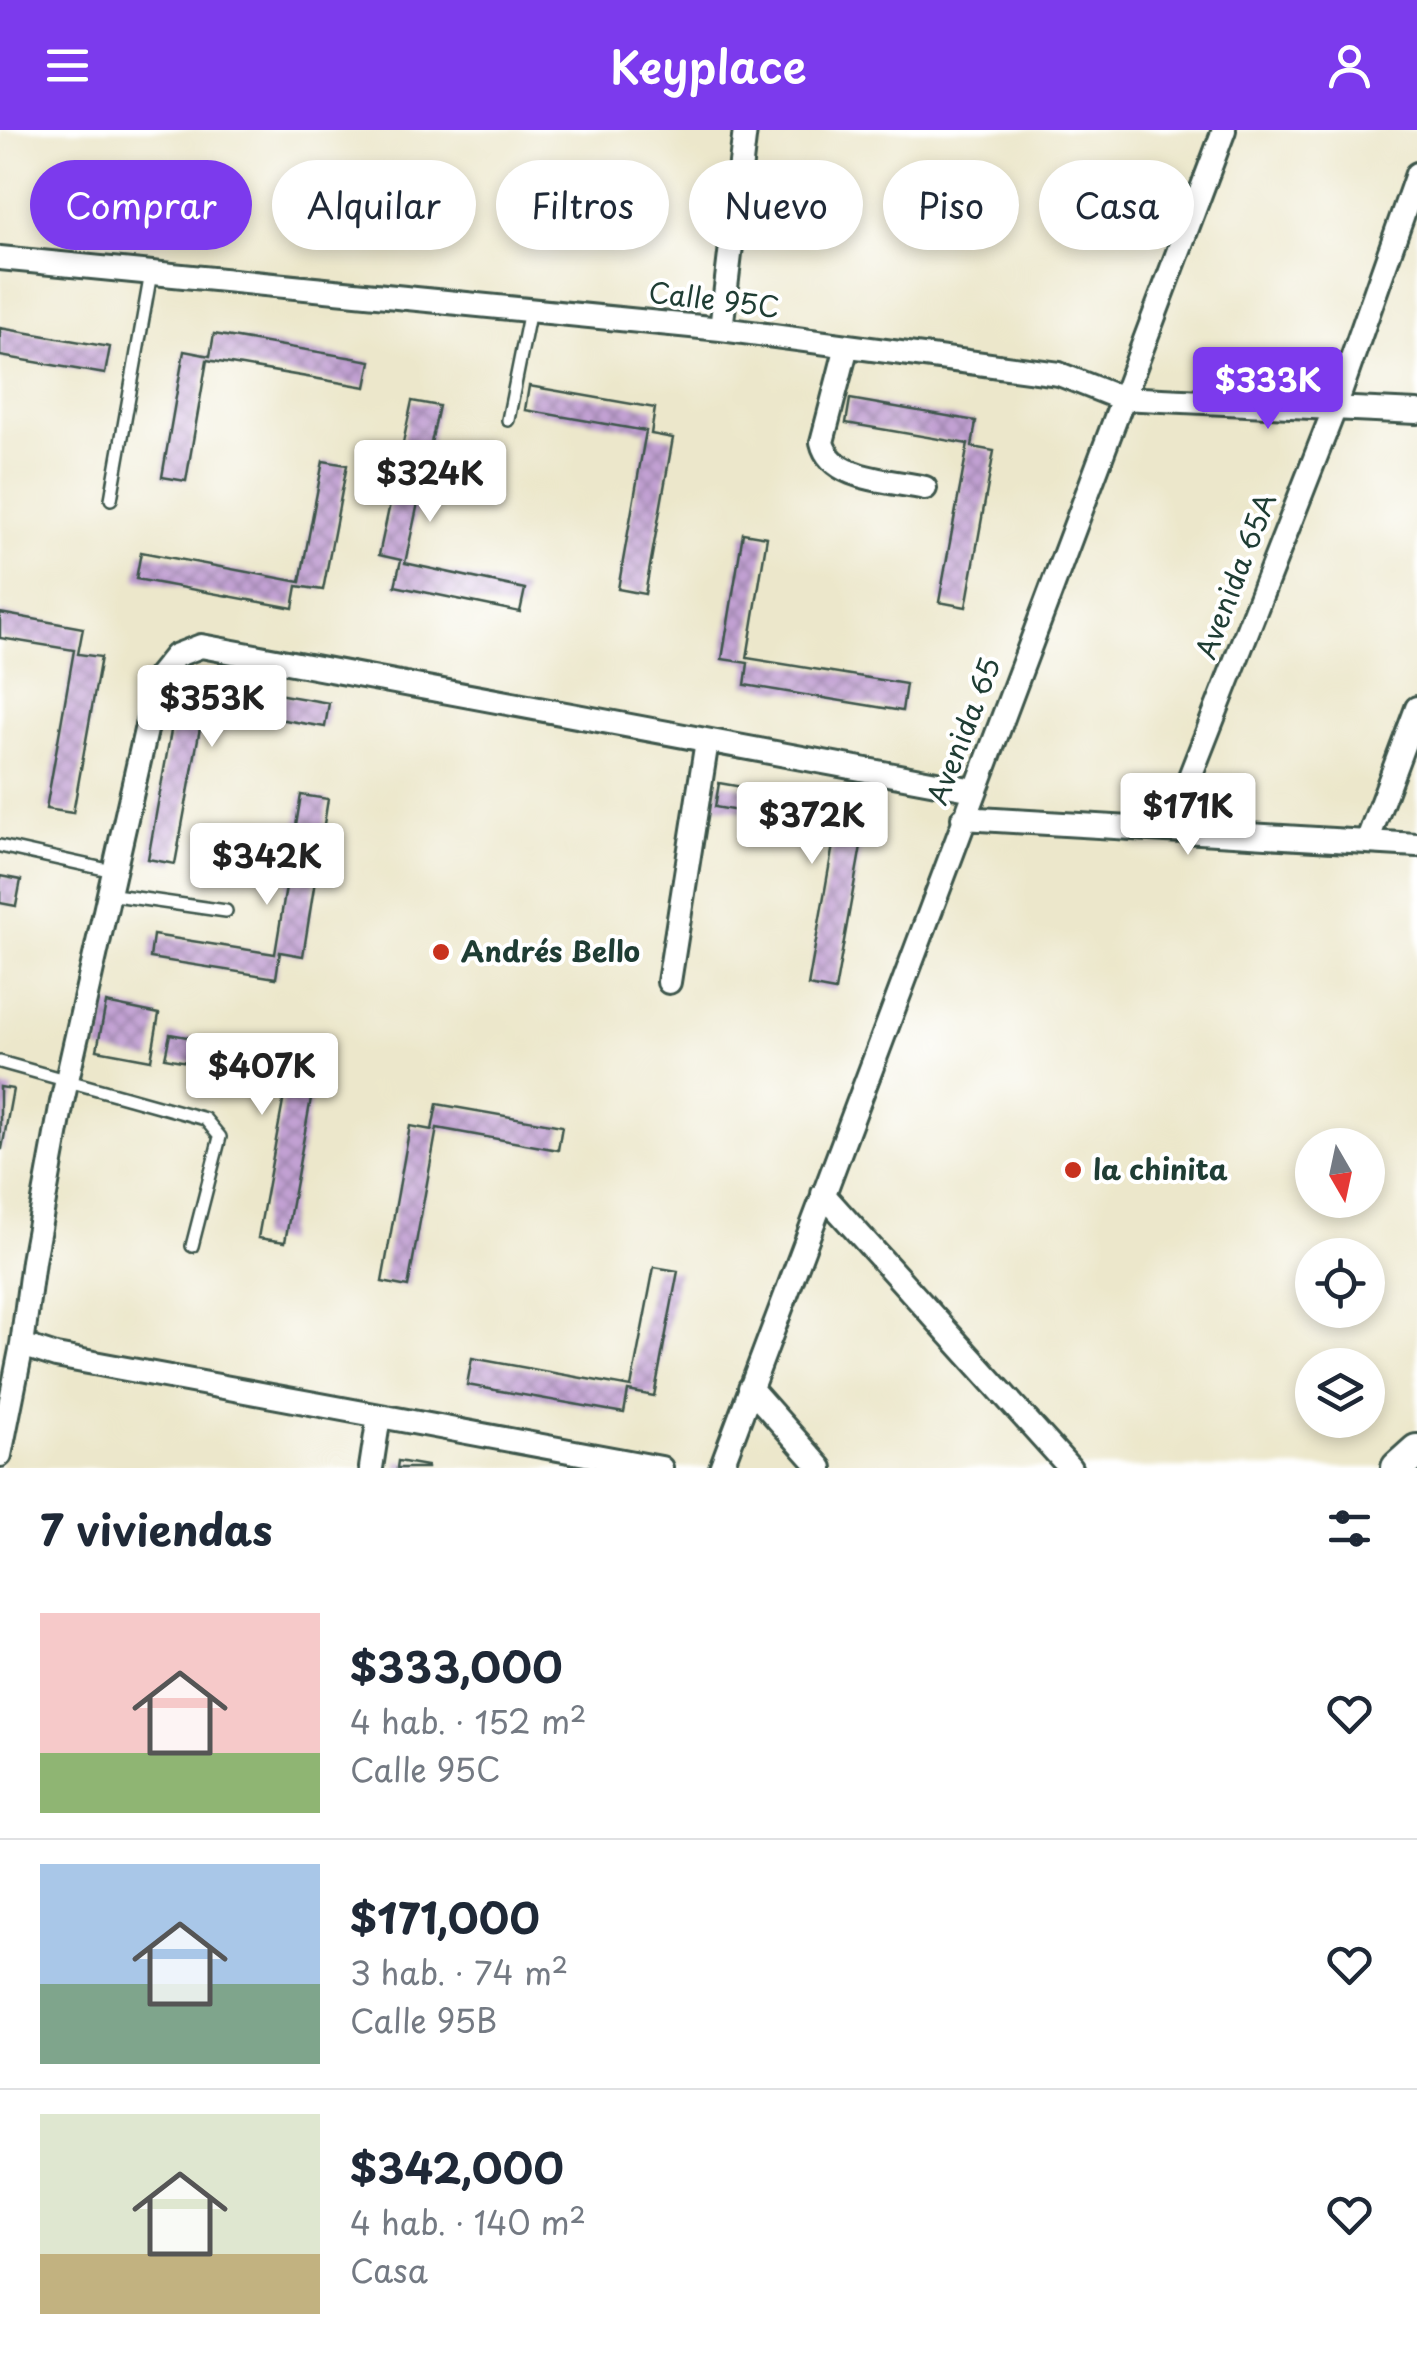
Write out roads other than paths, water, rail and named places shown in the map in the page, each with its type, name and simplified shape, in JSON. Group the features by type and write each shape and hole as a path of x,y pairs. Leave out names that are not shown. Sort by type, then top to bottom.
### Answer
{"street":[{"path":"722,329 745,130"},
{"name":"Avenida 65","path":"721,1468 1120,398 1224,130"},
{"name":"Avenida 65A","path":"1169,830 1334,410 1417,174"},
{"name":"Calle 95C","path":"0,258 722,329 1059,374 1120,398 1417,412"},
{"path":"848,346 822,442 826,457 836,468 925,488"},
{"path":"0,1455 67,1078 158,677 175,656 201,646 974,790"},
{"path":"1367,842 1417,708"},
{"path":"669,982 707,741"},
{"path":"963,818 1417,845"},
{"path":"823,1194 1070,1468"},
{"path":"22,1345 56,1356 661,1468"},
{"path":"750,1388 820,1468"},
{"path":"371,1468 379,1416"},
{"path":"1398,1468 1417,1451"}],"lane":[{"path":"111,499 151,273"},
{"path":"508,420 530,310"},
{"path":"0,846 110,883 226,910"},
{"path":"0,1062 206,1119 215,1127 220,1137 192,1246"}],"place":[{"name":"Andrés Bello","path":"441,952"},
{"name":"la chinita","path":"1073,1170"}]}
